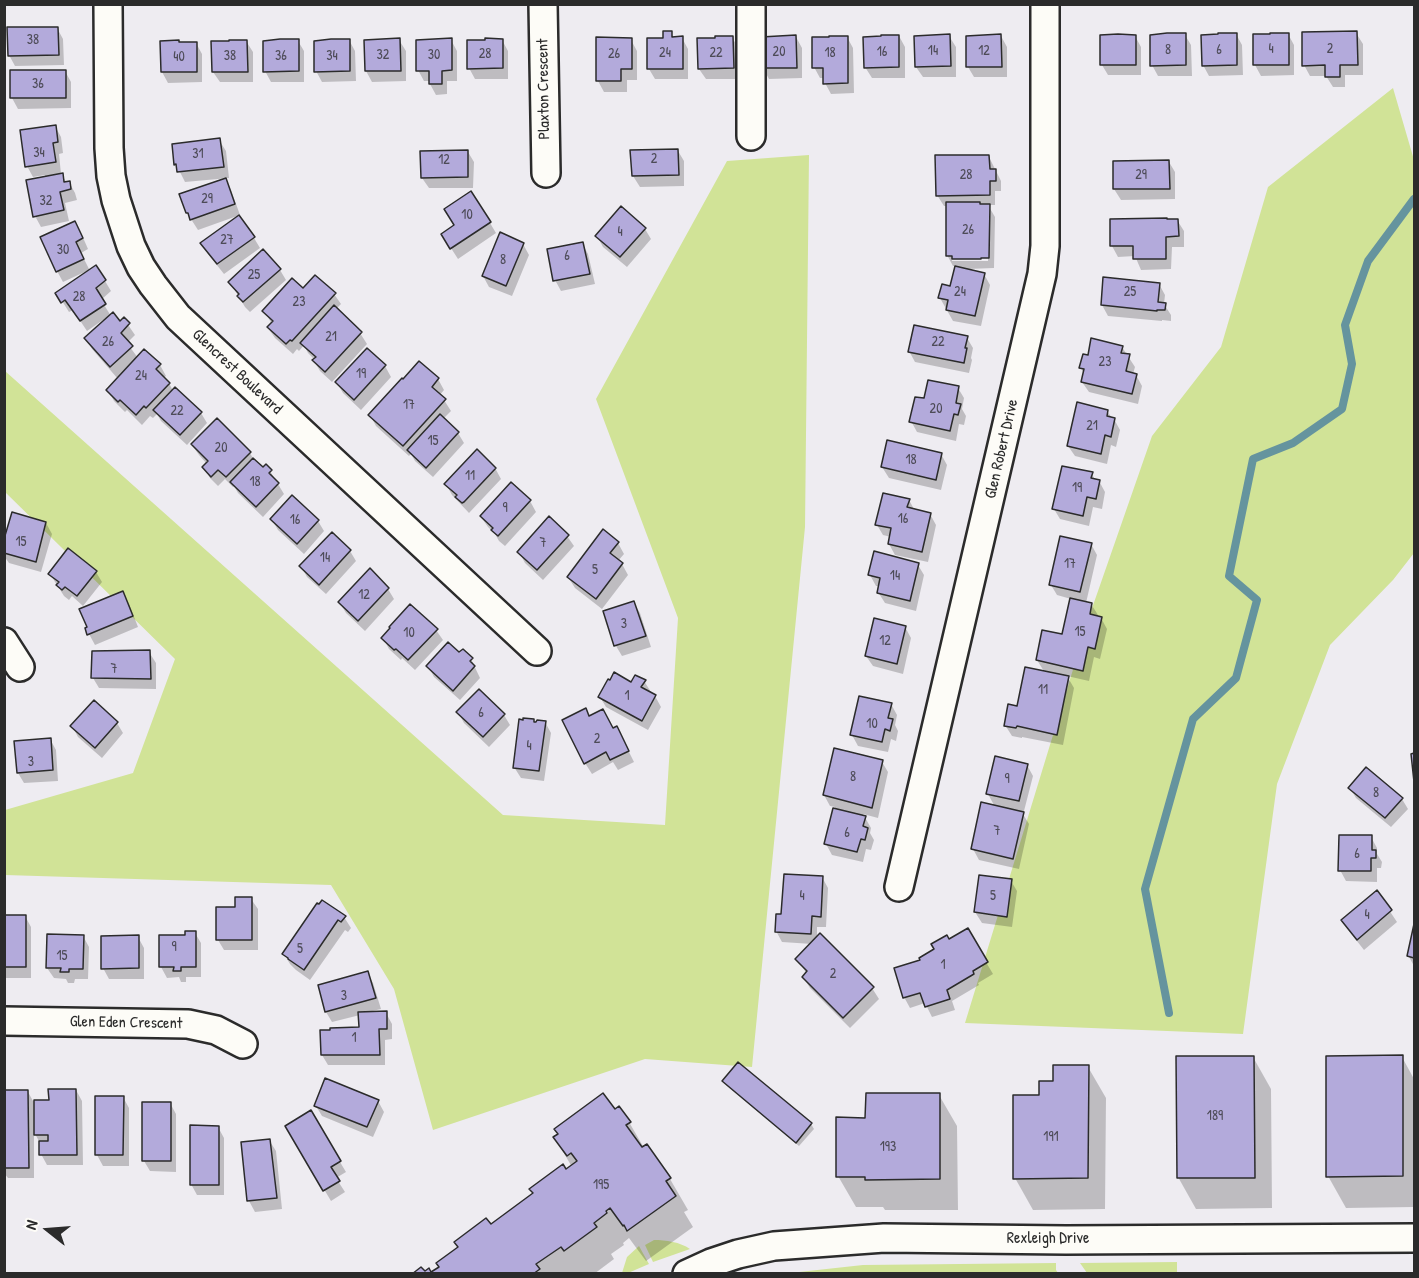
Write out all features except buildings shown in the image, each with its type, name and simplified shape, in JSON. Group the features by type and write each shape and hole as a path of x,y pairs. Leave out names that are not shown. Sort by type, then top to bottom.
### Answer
{"street":[{"name":"Glencrest Boulevard","path":"108,4 111,176 122,221 141,267 178,316 537,651"},
{"name":"Plaxton Crescent","path":"543,4 546,173"},
{"path":"751,4 751,136"},
{"name":"Glen Robert Drive","path":"899,887 1042,274 1045,246 1046,4"},
{"path":"4,642 20,667"},
{"name":"Glen Eden Crescent","path":"4,1021 188,1024 216,1030 243,1044"},
{"name":"Rexleigh Drive","path":"687,1274 738,1254 774,1246 884,1238 1077,1240 1414,1238"}],"green space":[{"path":"1393,88 1414,160 1414,553 1393,580 1330,645 1277,784 1243,1034 965,1023 1090,614 1152,436 1221,347 1268,187"},
{"path":"809,155 805,527 752,1067 645,1059 433,1130 394,989 331,885 5,875 5,810 133,773 175,659 5,492 5,371 503,815 665,825 678,618 596,399 727,161"},
{"path":"654,1240 673,1242 690,1249 653,1262 645,1245"},
{"path":"639,1246 649,1264 628,1273 622,1273 627,1257"},
{"path":"1177,1262 1177,1274 1087,1273 1080,1263"},
{"path":"1056,1263 1058,1273 790,1273 863,1265"}],"waterway":[{"path":"1169,1013 1145,889 1193,719 1236,678 1257,600 1229,576 1253,459 1293,443 1342,409 1352,364 1345,325 1368,261 1414,199"}]}
